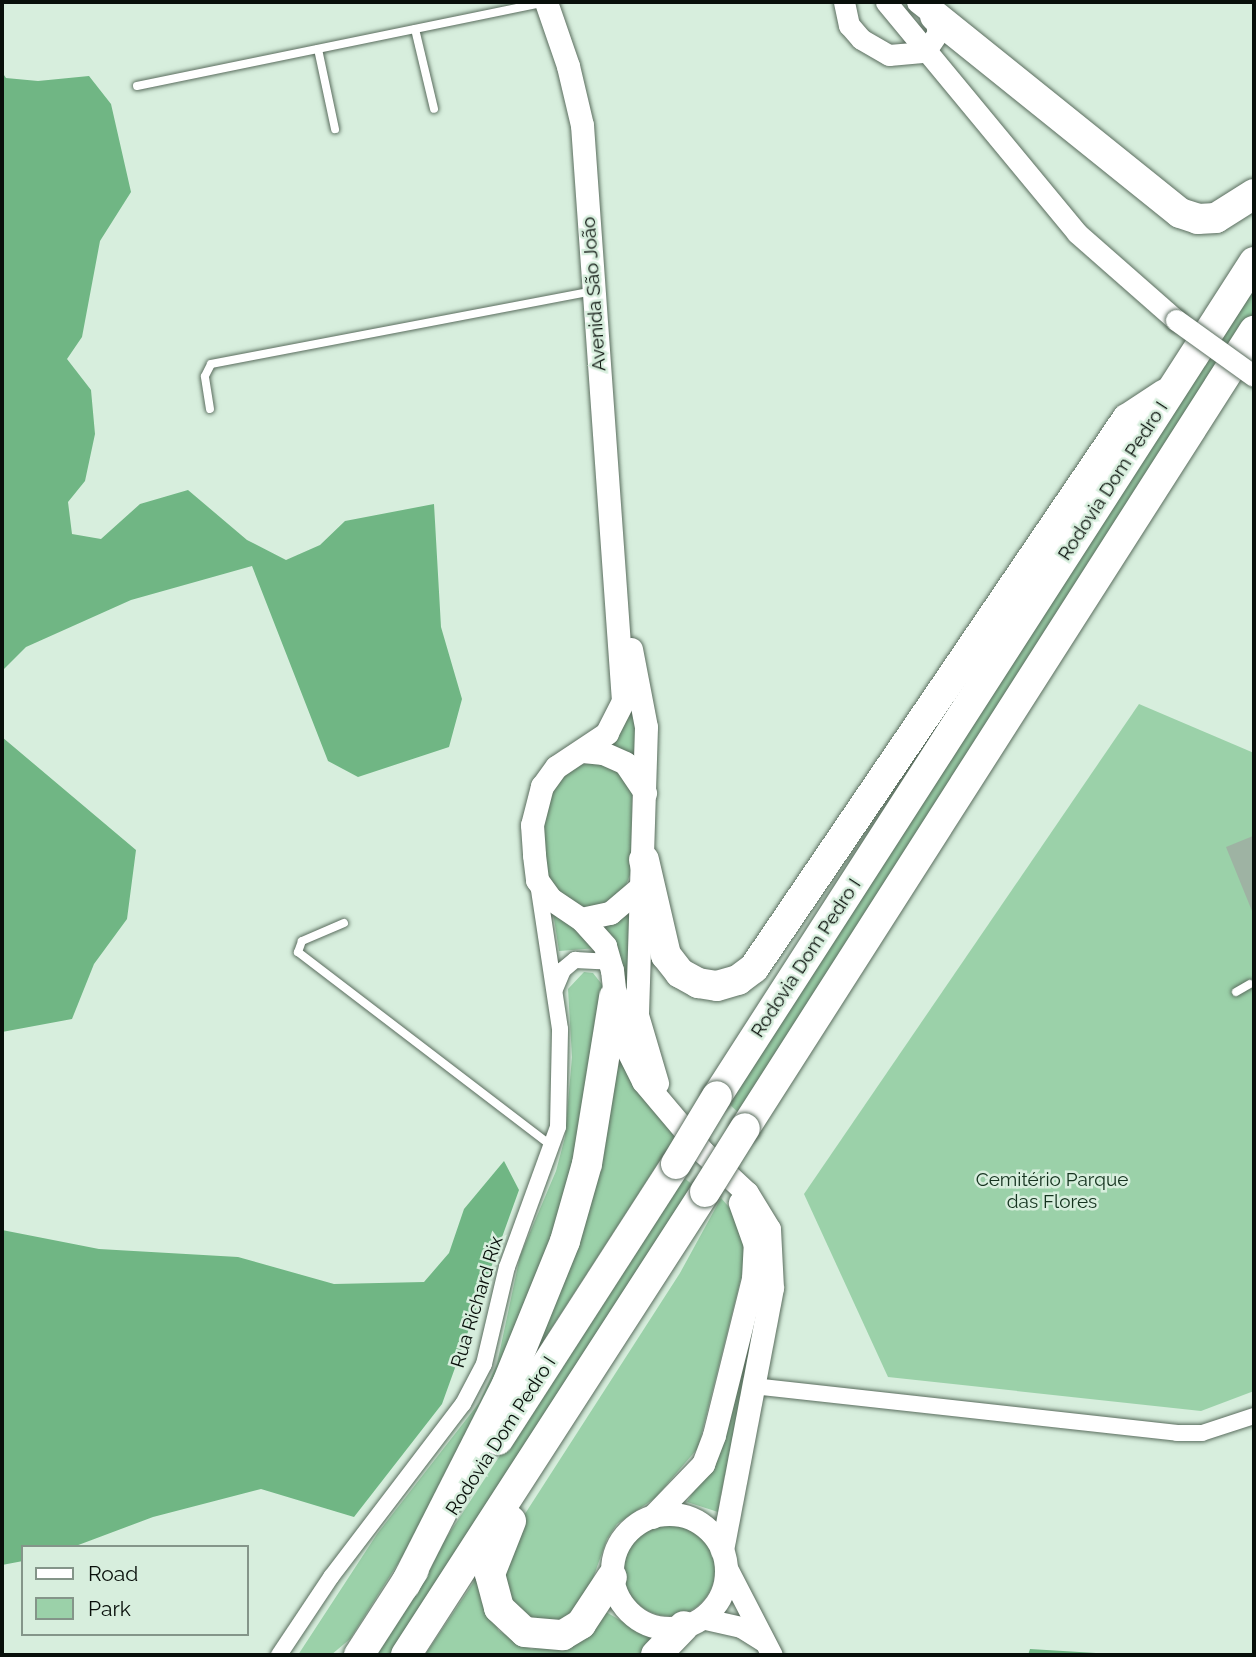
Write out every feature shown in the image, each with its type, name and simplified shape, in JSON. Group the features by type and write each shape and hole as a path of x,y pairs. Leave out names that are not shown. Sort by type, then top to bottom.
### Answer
{"highway":[{"path":"930,17 1180,213 1198,219 1216,218 1254,194"},
{"name":"Rodovia Dom Pedro I","path":"359,1655 1254,262"},
{"name":"Rodovia Dom Pedro I","path":"406,1655 1254,331"},
{"path":"643,873 666,955 680,973 698,983 717,986 738,981 754,968 1127,419 1172,391"},
{"path":"405,1585 502,1396 565,1241 587,1164 614,997"},
{"path":"612,1577 580,1624 563,1635 544,1636 511,1622 499,1608 490,1574 507,1528 662,1258"},
{"path":"656,1655 692,1622"}],"main road":[{"name":"Avenida São João","path":"549,5 569,66 582,125 617,592"},
{"path":"617,592 621,713 607,733 556,767 536,800 531,825 537,880 551,899 582,919 599,937 611,962 620,1033 629,1057 677,1123 703,1152 747,1193 769,1229 774,1279 752,1386 714,1605 692,1622 665,1628 631,1613 612,1577 615,1555 624,1536 652,1517 703,1464 714,1435 753,1278 755,1245 745,1212 703,1152"},
{"path":"617,592 643,702 646,796 637,1014 648,1060 677,1123"},
{"path":"583,751 603,753 625,763 646,796"},
{"path":"582,919 610,913 643,873"},
{"path":"652,1517 686,1515 708,1528 724,1559"}],"street":[{"path":"844,2 849,25 875,50 901,57 925,52"},
{"path":"886,2 1083,240 1176,320 1254,376"},
{"path":"925,52 930,17"},
{"path":"930,17 964,99"},
{"name":"Rua Richard Rix","path":"279,1655 331,1577 463,1404 484,1364 507,1268 553,1147 562,1079 555,989 537,880"},
{"path":"555,989 563,970 575,960 611,962"},
{"path":"752,1386 1177,1433 1202,1433 1254,1416"},
{"path":"724,1559 767,1648"},
{"path":"692,1622 741,1627 767,1648"}],"lane":[{"path":"137,86 415,29 549,5"},
{"path":"415,29 434,109"},
{"path":"318,49 335,129"},
{"path":"210,409 205,376 211,364 593,291"},
{"path":"344,923 302,941 298,953 553,1147"},
{"path":"1236,992 1250,984"}],"green space":[{"path":"2,72 6,78 38,81 89,76 111,104 131,192 100,241 82,337 67,359 91,390 95,434 85,481 68,502 72,534 101,539 140,504 188,490 247,540 286,560 320,545 345,521 434,504 441,627 462,699 449,747 358,777 328,761 252,566 131,600 26,647 2,671"},
{"path":"1254,279 1254,316 741,1115 728,1103"},
{"path":"623,629 639,760 607,745"},
{"name":"Cemitério Parque das Flores","path":"1139,704 1254,753 1254,1391 1201,1411 888,1377 804,1194"},
{"path":"2,737 136,850 127,919 94,964 72,1019 2,1032"},
{"path":"599,762 620,773 632,790 631,872 626,885 607,903 587,908 564,899 548,880 539,833 551,789 573,766"},
{"path":"634,903 629,1002 604,926"},
{"path":"553,912 584,933 598,948 559,951"},
{"path":"584,972 593,973 604,987 568,1206 449,1483 350,1639 331,1655 298,1655 377,1534 479,1403 497,1364 520,1256 556,1171 565,1137 572,1057 568,989"},
{"path":"617,1052 643,1099 675,1137 523,1372"},
{"path":"504,1161 519,1190 442,1404 354,1517 261,1489 153,1517 78,1545 21,1545 21,1561 2,1565 2,1230 99,1249 238,1257 334,1284 424,1282 449,1253 464,1209"},
{"path":"682,1176 695,1187 396,1655 370,1655"},
{"path":"721,1198 735,1214 747,1254 698,1448 655,1498 617,1524 607,1539 587,1595 565,1619 536,1626 501,1592 512,1534 680,1273"},
{"path":"766,1284 718,1512 687,1502 723,1443 733,1383"},
{"path":"669,1524 686,1528 701,1538 711,1553 715,1570 711,1587 701,1602 686,1612 669,1616 652,1612 637,1602 627,1587 623,1570 627,1553 637,1538 652,1528"},
{"path":"477,1577 481,1601 499,1631 531,1649 572,1644 606,1612 654,1640 641,1655 425,1655"},
{"path":"1030,1649 1129,1655 1028,1655"}],"building":[{"path":"1253,836 1254,838 1254,916 1226,847"}]}
